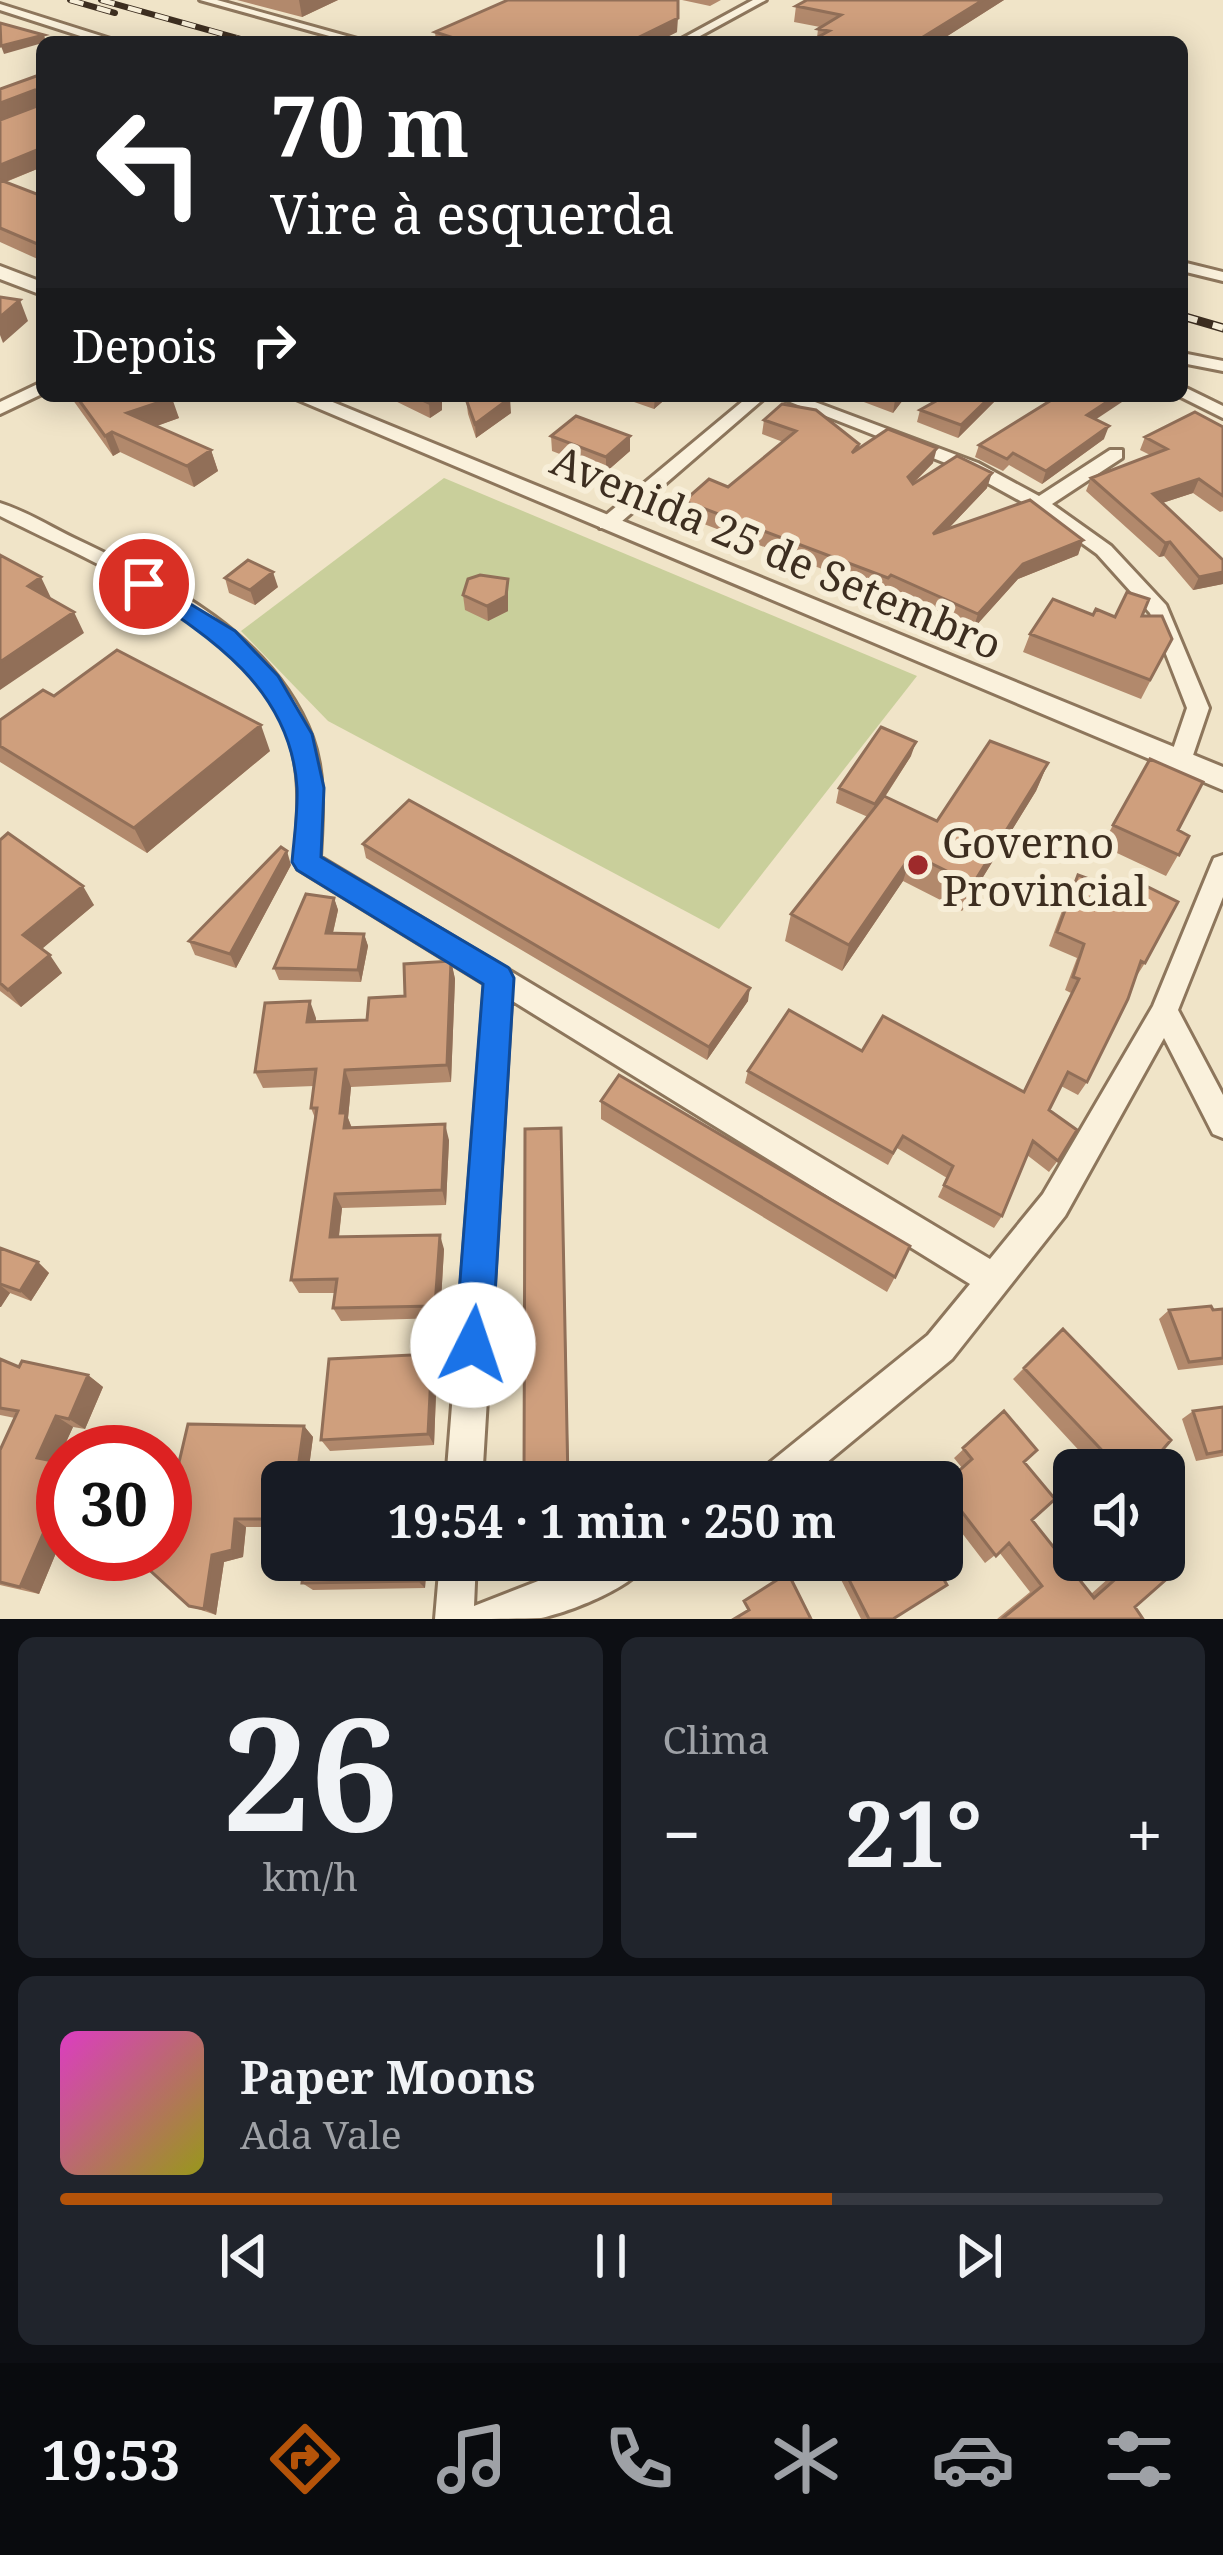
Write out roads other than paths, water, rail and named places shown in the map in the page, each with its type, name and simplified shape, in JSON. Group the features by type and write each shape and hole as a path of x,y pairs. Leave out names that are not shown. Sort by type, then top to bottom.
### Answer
{"street":[{"path":"205,0 340,36"},
{"path":"692,36 760,0"},
{"path":"0,8 91,36"},
{"path":"1188,268 1223,277"},
{"path":"0,272 36,287"},
{"path":"1188,359 1223,367"},
{"path":"0,410 36,390"},
{"path":"1188,393 1207,396 1223,413"},
{"name":"Avenida 25 de Setembro","path":"314,402 1223,778"},
{"path":"608,524 752,402"},
{"path":"799,402 972,467 1040,504 1104,550 1160,610 1198,708 1181,760"},
{"path":"1040,504 1116,454"},
{"path":"0,509 179,602 227,637 269,682 299,734 310,788 307,862 994,1280"},
{"path":"800,1461 940,1346 1054,1205 1164,1012 1223,865"},
{"path":"465,1461 499,978"},
{"path":"1164,1012 1223,1124"},
{"path":"454,1619 457,1581"},
{"path":"487,1619 591,1581"}],"railway":[{"path":"70,0 115,13"},
{"path":"101,0 230,36"},
{"path":"1188,318 1223,328"}],"place":[{"name":"Governo Provincial","path":"918,865"}]}
